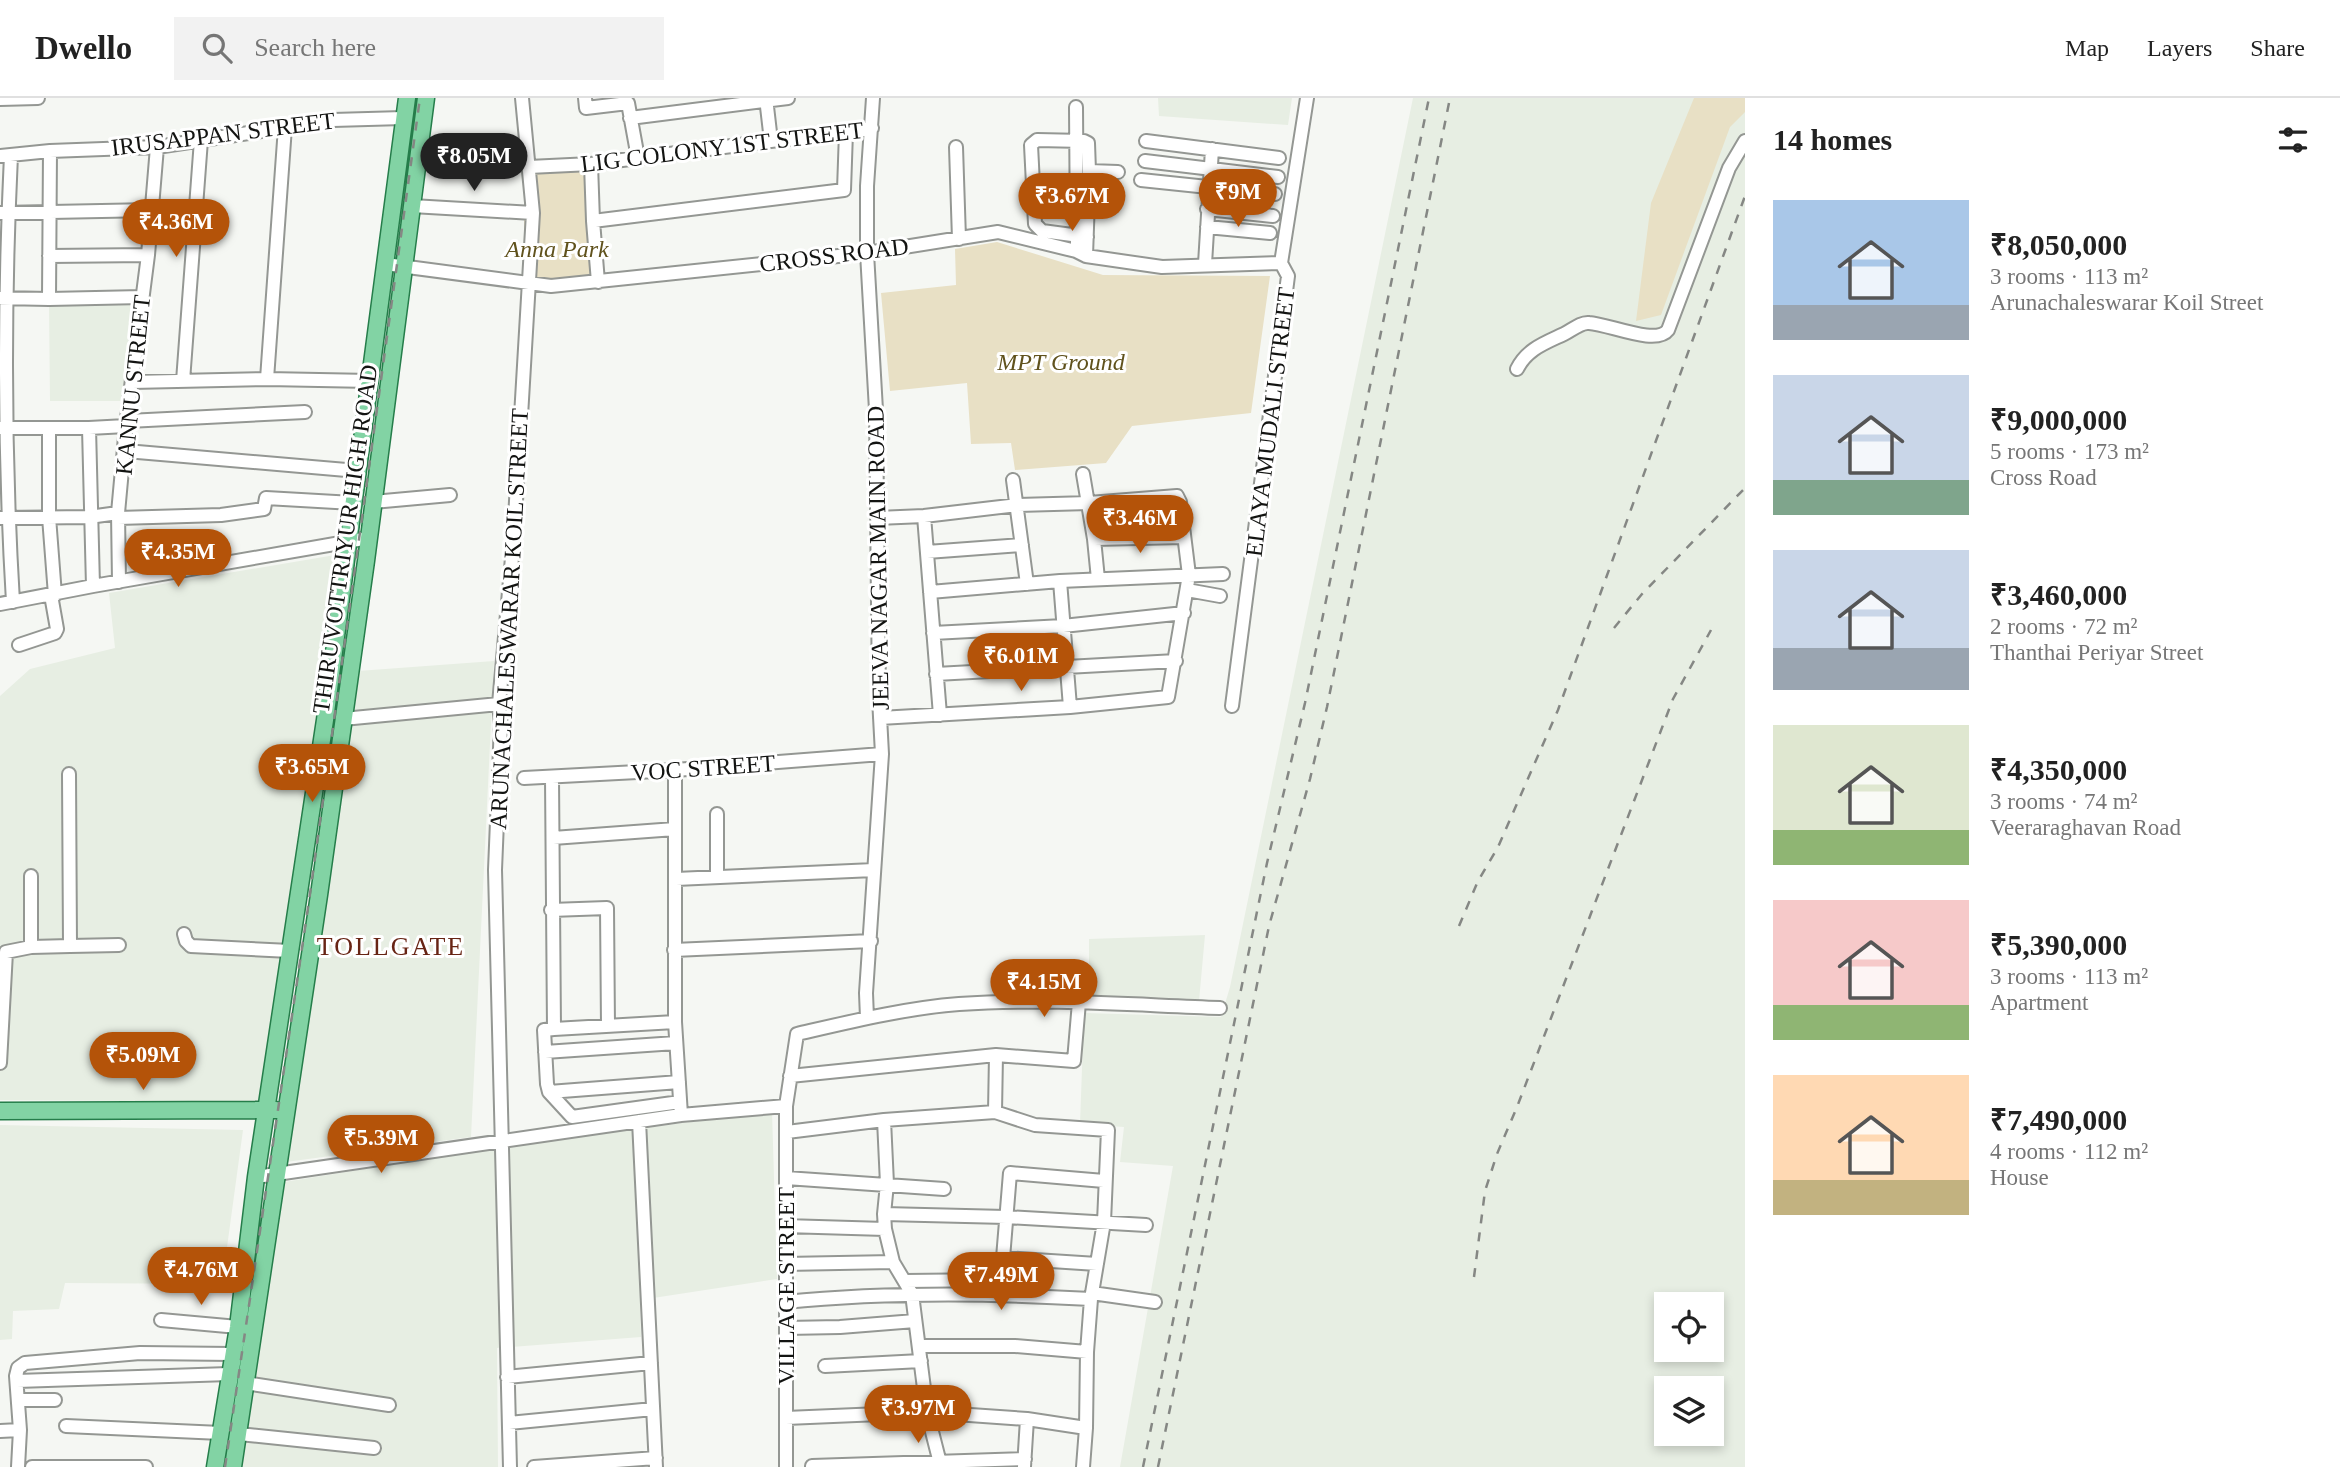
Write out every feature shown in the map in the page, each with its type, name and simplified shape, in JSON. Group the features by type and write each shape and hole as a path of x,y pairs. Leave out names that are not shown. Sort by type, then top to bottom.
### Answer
{"main road":[{"name":"THIRUVOTTRIYUR HIGH ROAD","path":"215,1467 238,1327 256,1177 325,720 407,98"},
{"name":"THIRUVOTTRIYUR HIGH ROAD","path":"233,1467 319,895 426,98"},
{"path":"0,1111 285,1110"}],"street":[{"path":"0,99 37,98"},
{"name":"ARUNACHALESWARAR KOIL STREET","path":"510,1467 495,870 501,724 499,704 514,535 514,498 533,213 522,98"},
{"path":"630,118 788,98"},
{"name":"JEEVA NAGAR MAIN ROAD","path":"867,1018 866,993 882,754 876,410 867,253 867,186 873,98"},
{"name":"ELAYA MUDALI STREET","path":"1232,706 1288,276 1281,263 1307,98"},
{"path":"766,99 771,141"},
{"path":"572,111 585,103 628,103 638,158"},
{"path":"1076,107 1082,237"},
{"name":"IRUSAPPAN STREET","path":"5,156 50,151 157,147 332,120 404,118"},
{"path":"267,379 285,127"},
{"name":"LIG COLONY 1ST STREET","path":"529,167 591,164 872,128"},
{"path":"593,222 844,190 846,132"},
{"path":"183,381 201,140"},
{"path":"1081,254 1089,171 1088,144 1084,141 1037,140 1031,145 1035,224 1042,231 1082,237"},
{"path":"1146,141 1279,158"},
{"path":"1517,369 1522,358 1542,343 1586,322 1657,337 1664,335 1729,168 1745,141"},
{"name":"KANNU STREET","path":"119,582 118,516 148,255 157,147"},
{"path":"956,147 959,239"},
{"path":"1205,264 1212,149"},
{"path":"49,299 50,151"},
{"path":"5,156 3,297 7,603 369,538"},
{"path":"1145,161 1278,177"},
{"path":"591,164 598,282"},
{"path":"1089,171 1118,172"},
{"path":"1141,180 1275,194"},
{"path":"412,206 533,213"},
{"path":"1207,209 1273,216"},
{"path":"4,213 152,210"},
{"path":"1206,227 1270,233"},
{"name":"CROSS ROAD","path":"385,264 543,286 867,253 998,232 1081,254 1162,267 1281,263"},
{"path":"49,256 148,255"},
{"path":"528,298 543,286"},
{"path":"3,297 142,298"},
{"path":"132,382 267,379 371,381"},
{"path":"4,427 89,428 127,423 305,412"},
{"path":"19,645 55,633 57,629 49,517 49,428"},
{"path":"89,428 89,517 93,586"},
{"path":"126,451 358,471"},
{"path":"1083,474 1098,579"},
{"path":"1013,480 1027,584"},
{"path":"373,502 450,495"},
{"path":"877,518 924,516 1018,505 1177,496 1189,575 1168,697 1070,707 880,718"},
{"path":"4,518 221,515 264,509 266,498 354,503"},
{"path":"924,516 940,715"},
{"path":"1094,539 1184,537"},
{"path":"927,552 1023,545"},
{"path":"930,592 1060,581 1223,574"},
{"path":"1060,581 1070,707"},
{"path":"1187,590 1220,596"},
{"path":"933,633 1063,626 1184,613"},
{"path":"936,674 1175,661"},
{"path":"343,719 499,704"},
{"name":"VOC STREET","path":"524,778 676,771 882,754"},
{"path":"676,771 674,1022 680,1109"},
{"path":"69,774 70,946"},
{"path":"552,778 554,1029"},
{"path":"717,814 717,877"},
{"path":"553,838 676,829"},
{"path":"676,879 874,870"},
{"path":"31,876 31,947"},
{"path":"551,910 607,908 608,1026"},
{"path":"184,934 191,946 290,951"},
{"path":"674,950 871,941"},
{"path":"0,1063 6,952 31,947 119,945"},
{"path":"867,1018 958,1004 1079,1002 1220,1008"},
{"path":"790,1076 996,1055 1074,1061 1079,1002"},
{"name":"VILLAGE STREET","path":"786,1467 786,1105 797,1034 867,1018"},
{"path":"674,1022 544,1030 549,1092 572,1117 786,1105"},
{"path":"545,1052 676,1043"},
{"path":"995,1112 996,1055"},
{"path":"549,1092 679,1082"},
{"path":"256,1177 639,1121 680,1109"},
{"path":"787,1132 884,1120 995,1112 1035,1125 1108,1130 1104,1222 1091,1296 1083,1467"},
{"path":"884,1120 887,1184 885,1229 893,1262 912,1294 927,1412 940,1464"},
{"path":"534,1467 656,1463 639,1121"},
{"path":"995,1295 996,1280 1003,1258 1010,1173 1104,1181"},
{"path":"786,1178 944,1189"},
{"path":"884,1214 1006,1217 1146,1225"},
{"path":"786,1226 885,1229"},
{"path":"1003,1258 1097,1264"},
{"path":"785,1264 893,1262"},
{"path":"905,1281 996,1280"},
{"path":"785,1302 912,1294 1091,1296 1155,1302"},
{"path":"161,1320 238,1327"},
{"path":"786,1328 915,1321"},
{"path":"919,1346 1016,1346 1087,1352"},
{"path":"18,1467 20,1430 17,1381 18,1368 25,1363 141,1353 233,1354"},
{"path":"825,1366 921,1361"},
{"path":"507,1377 651,1363"},
{"path":"17,1381 229,1374"},
{"path":"246,1383 389,1405"},
{"path":"18,1400 55,1400"},
{"path":"509,1423 653,1409"},
{"path":"786,1418 927,1412 1027,1419 1086,1428"},
{"path":"812,1466 1024,1463 1027,1419"},
{"path":"66,1426 221,1433"},
{"path":"0,1431 20,1430"},
{"path":"239,1434 374,1448"},
{"path":"32,1467 146,1467"}],"shaded area":[{"path":"1158,98 1292,98 1288,125 1159,116"},
{"path":"1413,98 1745,98 1745,1467 1120,1467 1173,1166 1120,1162 1124,1127 1080,1124 1084,1013 1221,1017 1230,987"},
{"path":"49,305 137,305 122,401 50,401"},
{"path":"341,554 260,1102 0,1100 0,696 30,669 115,648 109,593"},
{"path":"494,661 471,1137 286,1162 358,671"},
{"path":"1205,935 1199,1001 1089,996 1089,939"},
{"path":"772,1111 777,1279 640,1300 641,1337 497,1348 498,1467 240,1467 284,1182 470,1152"},
{"path":"0,1125 243,1130 222,1284 65,1283 59,1309 13,1311 12,1339 0,1340"}],"green space":[{"path":"1694,98 1745,98 1745,112 1730,127 1661,315 1636,321 1651,203"},
{"name":"Anna Park","path":"588,167 592,278 539,284 524,274 524,172"},
{"name":"MPT Ground","path":"997,242 1103,275 1270,276 1251,413 1132,426 1106,463 1015,470 1011,443 971,444 967,383 890,391 881,293 956,285 955,249"}],"railway":[{"path":"225,1467 309,901 420,98"},
{"path":"1143,1467 1267,863 1305,703 1429,98"},
{"path":"1158,1467 1269,926 1327,707 1450,98"},
{"path":"1459,926 1478,881 1498,847 1558,710 1745,196"},
{"path":"1614,628 1642,594 1745,488"},
{"path":"1474,1277 1485,1191 1497,1154 1673,699 1711,630"}],"district":[{"name":"TOLLGATE","path":"391,946"}]}
